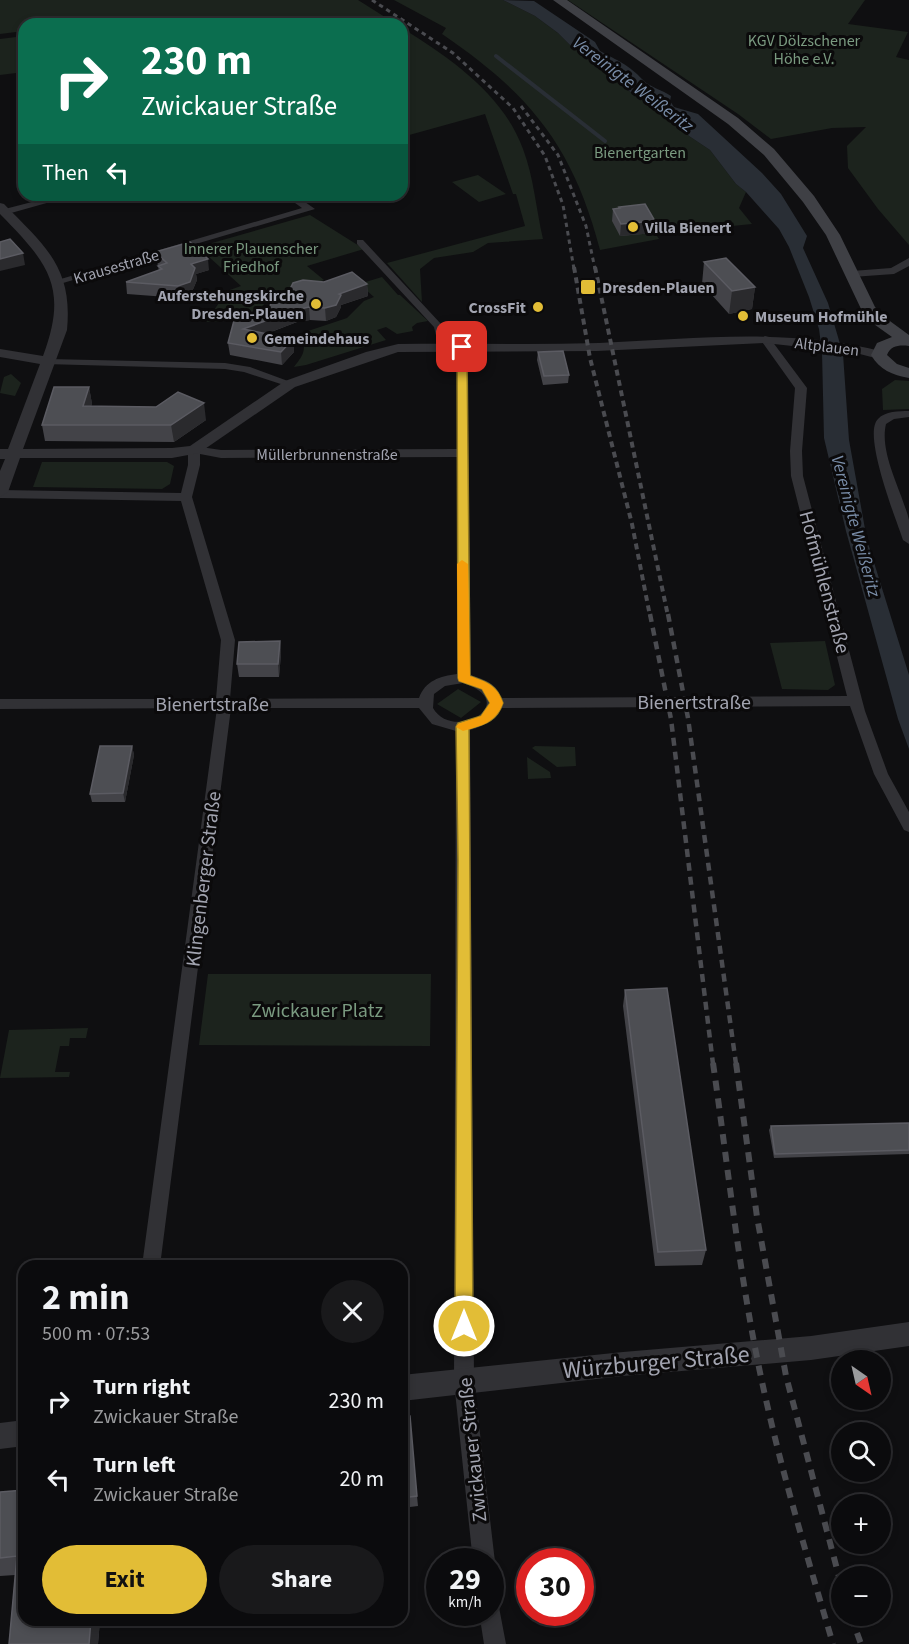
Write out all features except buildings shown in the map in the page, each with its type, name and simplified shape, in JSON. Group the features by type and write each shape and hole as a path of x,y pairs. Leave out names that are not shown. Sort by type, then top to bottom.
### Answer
{"main road":[{"path":"558,0 733,121 769,152 797,184 826,223 865,302 877,319 881,332 876,348 882,362 891,368 909,373"},
{"path":"877,319 908,340"},
{"path":"876,348 908,340"}],"street":[{"path":"2,209 41,201"},
{"name":"Krausestraße","path":"60,281 310,209 298,201"},
{"path":"2,209 47,259 60,281 64,310 49,362 7,454 0,493 186,497 194,465 194,450 172,453 7,454"},
{"path":"360,243 438,326 442,346"},
{"path":"852,274 894,271 909,261"},
{"name":"Altplauen","path":"194,450 290,384 389,350 442,346 597,347 770,339 805,340 876,348"},
{"name":"Hofmühlenstraße","path":"770,339 801,388 796,451 797,476 855,700 881,774 909,826"},
{"path":"462,347 464,678"},
{"path":"0,353 49,362 202,364 246,369 290,384"},
{"path":"909,414 888,417 879,425 884,459 909,540"},
{"name":"Müllerbrunnenstraße","path":"194,450 221,454 461,453"},
{"name":"Klingenberger Straße","path":"152,1260 224,719 228,640 186,497"},
{"path":"464,678 487,686 494,693 497,703 494,711 485,720 463,727 448,725 436,720 426,710 424,703 428,693 437,684 464,678"},
{"name":"Bienertstraße","path":"497,703 855,700"},
{"name":"Bienertstraße","path":"0,704 424,703"},
{"name":"Zwickauer Straße","path":"463,727 464,1382 482,1548"},
{"name":"Würzburger Straße","path":"408,1387 623,1364 812,1348 909,1334"},
{"path":"0,1436 18,1433"},
{"path":"492,1626 495,1644"}],"green space":[{"path":"0,0 358,0 386,18 18,18 18,32 0,34"},
{"name":"Bienertgarten","path":"394,0 503,0 535,16 626,89 672,119 689,136 710,150 736,184 746,192 739,208 752,224 732,226 728,223 657,236 659,239 600,250 576,181 544,125 524,101 500,78 442,34 446,28"},
{"name":"KGV Dölzschener Höhe e.V.","path":"568,0 865,0 848,24 908,32 896,57 909,60 909,245 878,209 848,168 847,146 866,127 832,128 771,139 738,114"},
{"path":"408,32 473,79 489,94 514,129 527,160 543,239 488,243 473,252 434,258 420,269 422,302 387,263 525,226 516,194 513,194 485,114 408,135"},
{"path":"18,37 18,73 0,75 0,39"},
{"path":"478,175 506,194 479,202 452,182"},
{"name":"Innerer Plauenscher Friedhof","path":"310,215 364,249 307,266 324,280 268,301 258,313 263,319 206,322 227,291 241,286 198,247"},
{"path":"382,277 398,295 428,321 417,323 412,327 413,331 397,334 386,327 377,330 386,340 294,367 303,353 304,337 308,331 347,318 364,301 374,297 359,284"},
{"path":"11,374 21,383 15,396 0,393 4,377"},
{"path":"895,380 909,381 909,409 883,410 882,389"},
{"path":"42,462 167,462 174,466 170,484 162,489 33,487"},
{"path":"825,641 835,685 828,690 782,689 770,643"},
{"path":"458,689 481,702 461,718 437,704"},
{"path":"535,746 575,747 576,766 557,767 532,748"},
{"path":"527,757 550,772 551,778 528,779"},
{"name":"Zwickauer Platz","path":"208,974 431,974 430,1046 199,1045"},
{"path":"88,1028 86,1038 70,1038 69,1046 60,1046 55,1072 70,1072 69,1077 0,1078 9,1030"}],"water":[{"name":"Vereinigte Weißeritz","path":"503,0 534,1 595,42 600,51 628,66 649,85 671,96 670,101 674,107 698,114 762,173 781,194 807,236 803,248 828,303 843,354 849,440 867,540 909,675 909,749 898,719 846,531 824,438 822,352 819,329 789,247 779,229 736,184 710,150 689,136 672,119 626,89 535,16"}],"waterway":[{"path":"496,56 605,141"}],"railway":[{"path":"372,0 400,18"},
{"path":"408,24 453,53 513,108 545,156 563,205 574,269"},
{"path":"521,106 558,155 586,226 595,269"},
{"path":"574,267 590,358 632,524 650,616"},
{"path":"595,267 668,616"},
{"path":"650,614 671,719 713,1064"},
{"path":"668,614 688,718 736,1064"},
{"path":"713,1063 740,1260 768,1411 833,1644"},
{"path":"736,1063 757,1217 786,1376 836,1566"},
{"path":"855,1626 861,1644"}],"slow traffic":[{"path":"462,564 464,678 487,686 494,693 497,703 494,711 485,720 463,727"}],"place":[{"name":"Villa Bienert","path":"633,227"},
{"name":"Dresden-Plauen","path":"588,287"},
{"name":"Auferstehungskirche Dresden-Plauen","path":"316,304"},
{"name":"CrossFit","path":"538,307"},
{"name":"Museum Hofmühle","path":"743,316"},
{"name":"Gemeindehaus","path":"252,338"}],"route":[{"path":"462,347 464,678 487,686 494,693 497,703 494,711 485,720 463,727 464,1326"}]}
